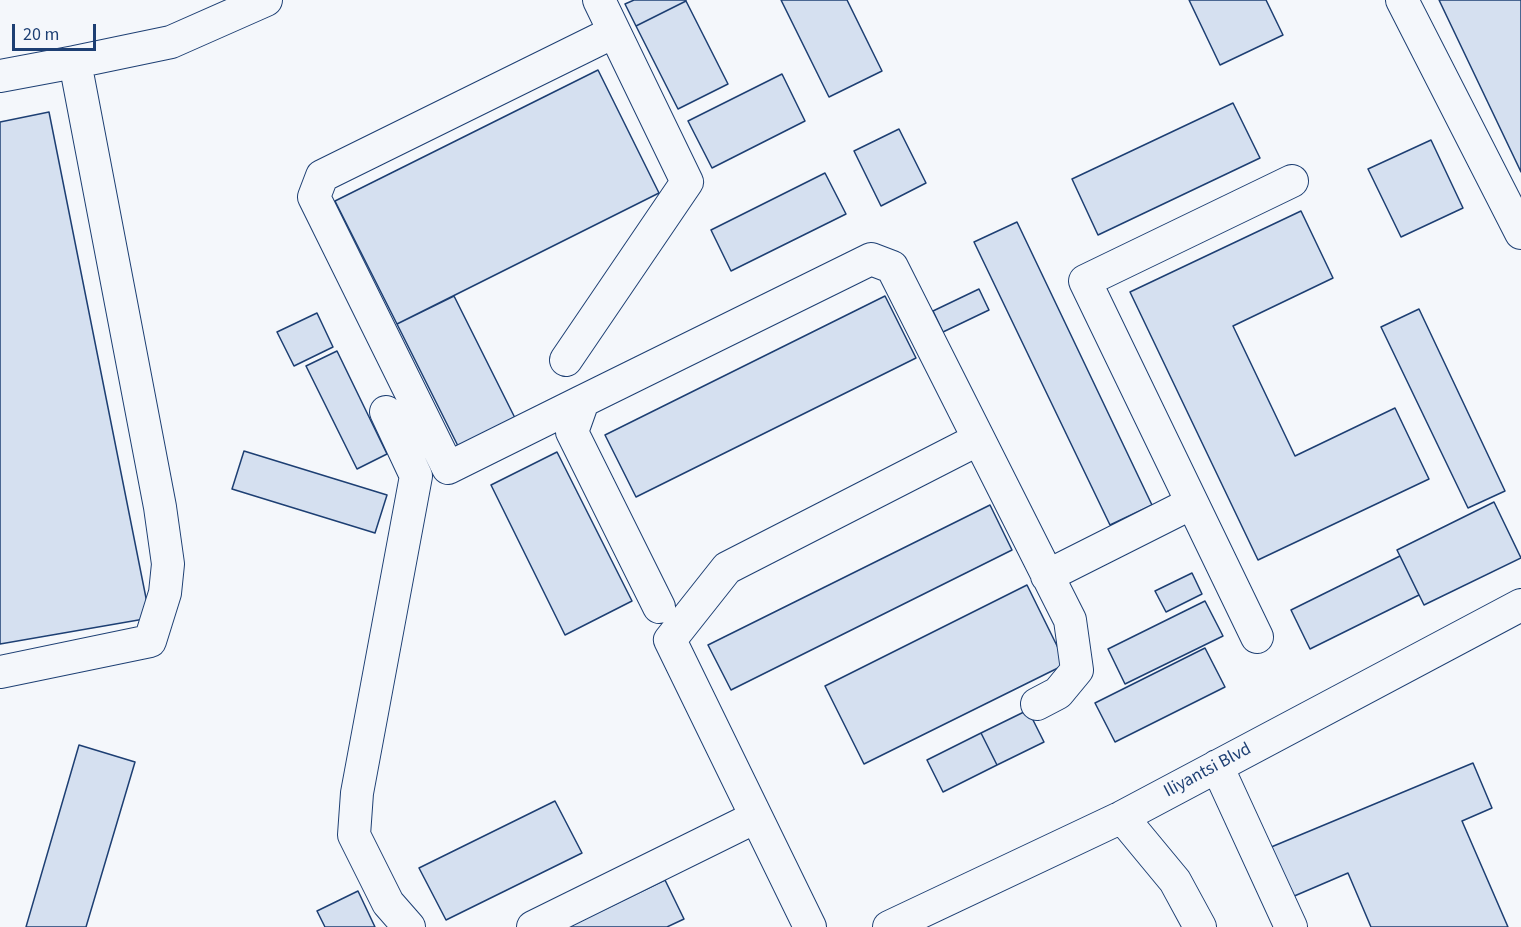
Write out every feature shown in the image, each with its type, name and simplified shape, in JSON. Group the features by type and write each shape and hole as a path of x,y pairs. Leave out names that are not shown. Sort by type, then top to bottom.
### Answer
{"street":[{"path":"0,76 171,42 266,0"},
{"path":"566,360 687,182 599,0"},
{"path":"1402,0 1521,233"},
{"path":"614,32 322,176 314,197 448,468 871,259 892,267 977,440 1070,620 1077,670 1058,693 1036,704"},
{"path":"0,672 150,641 166,584 168,564 160,507 75,62"},
{"path":"1257,637 1085,280 1292,181"},
{"path":"583,401 572,432 659,607"},
{"path":"386,412 416,476 357,793 354,835 388,903 409,927"},
{"path":"810,927 669,640 728,568 977,440"},
{"path":"1047,576 1192,503"},
{"name":"Iliyantsi Blvd","path":"889,927 1122,817 1521,605"},
{"path":"1217,766 1291,927"},
{"path":"533,927 756,817"},
{"path":"1122,817 1175,881 1200,927"}],"building":[{"path":"634,0 686,1 636,26 625,4"},
{"path":"781,0 847,0 882,71 829,97"},
{"path":"1189,0 1266,0 1283,35 1220,65"},
{"path":"1439,0 1521,0 1521,172"},
{"path":"686,1 728,84 678,109 636,26"},
{"path":"598,70 659,193 397,324 335,201"},
{"path":"782,74 805,121 712,168 688,121"},
{"path":"1233,103 1260,158 1098,235 1072,179"},
{"path":"49,112 150,618 0,644 0,122"},
{"path":"899,129 926,183 881,206 854,151"},
{"path":"1431,140 1463,208 1401,237 1368,169"},
{"path":"825,173 846,214 731,271 711,230"},
{"path":"1301,211 1333,278 1233,326 1295,456 1395,408 1429,479 1258,560 1130,292"},
{"path":"1017,222 1152,505 1110,525 974,242"},
{"path":"979,289 989,310 943,332 933,311"},
{"path":"454,296 515,418 458,446 397,324"},
{"path":"885,296 916,358 636,497 605,435"},
{"path":"1419,309 1505,491 1468,508 1381,327"},
{"path":"317,313 333,347 294,366 277,332"},
{"path":"337,351 387,454 357,469 306,366"},
{"path":"244,451 387,495 375,533 232,489"},
{"path":"557,452 632,601 565,635 491,485"},
{"path":"1494,502 1521,558 1424,605 1397,550"},
{"path":"990,505 1012,550 731,690 708,645"},
{"path":"1400,556 1419,595 1310,649 1291,610"},
{"path":"1192,573 1202,594 1166,612 1155,591"},
{"path":"1027,585 1066,664 864,764 825,686"},
{"path":"1205,601 1223,636 1125,684 1108,649"},
{"path":"1205,648 1225,687 1115,742 1095,703"},
{"path":"1028,710 1044,742 997,765 981,733"},
{"path":"981,733 997,765 943,792 927,760"},
{"path":"79,745 135,762 86,927 26,927"},
{"path":"1473,763 1492,808 1462,821 1508,927 1371,927 1348,873 1285,900 1264,850"},
{"path":"555,801 582,853 446,920 419,868"},
{"path":"665,880 684,919 667,927 568,927"},
{"path":"358,891 375,927 325,927 317,911"}]}
